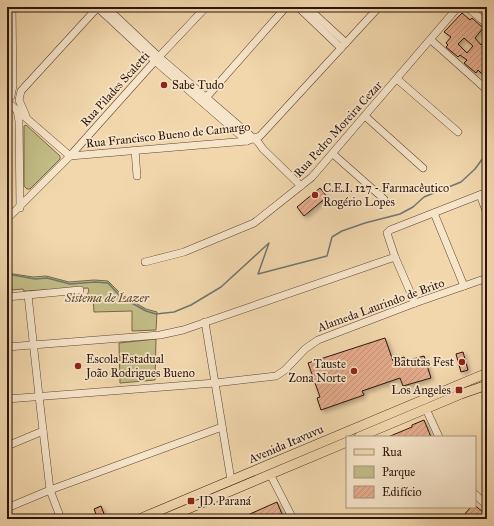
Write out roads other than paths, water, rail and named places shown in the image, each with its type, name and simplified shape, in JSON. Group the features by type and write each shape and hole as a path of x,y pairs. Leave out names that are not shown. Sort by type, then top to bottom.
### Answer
{"main road":[{"name":"Avenida Itavuvu","path":"139,519 487,373"},
{"path":"361,436 461,394 487,385"},
{"path":"414,403 426,409"},
{"name":"Avenida Itavuvu","path":"164,519 346,442"}],"street":[{"path":"12,7 12,101 19,121 20,208"},
{"path":"12,101 98,7 263,149 301,186"},
{"path":"106,7 157,59"},
{"name":"Rua Pilades Scaletti","path":"7,219 20,208 70,156 206,7"},
{"path":"204,99 286,7"},
{"path":"298,7 344,46"},
{"path":"307,7 344,46"},
{"name":"Rua Francisco Bueno de Camargo","path":"70,156 251,140 260,136 379,7"},
{"name":"Rua Pedro Moreira Cezar","path":"145,262 184,252 254,224 301,186 312,177 458,7"},
{"path":"467,7 487,24"},
{"path":"431,40 487,90"},
{"path":"397,78 458,132"},
{"path":"204,99 230,127 251,140"},
{"path":"12,101 30,121 70,156"},
{"path":"365,116 423,168"},
{"path":"229,142 232,135 230,127"},
{"path":"81,144 82,150 90,154"},
{"path":"135,150 137,176"},
{"path":"332,154 384,199"},
{"path":"415,303 395,257 387,233 390,230 483,193 487,213"},
{"path":"20,194 24,199 29,198"},
{"path":"434,213 464,286"},
{"path":"7,348 160,335 183,330 395,257"},
{"name":"Alameda Laurindo de Brito","path":"7,399 215,383 276,376 285,370 305,348 318,340 415,303 487,278"},
{"path":"7,297 80,290"},
{"path":"28,295 50,490 61,519"},
{"path":"205,322 231,480"},
{"path":"426,409 439,436"},
{"path":"7,508 50,490 222,427"},
{"path":"7,446 43,431"},
{"path":"270,474 292,519"},
{"path":"476,495 487,506"}],"waterway":[{"path":"7,274 35,279 47,278 70,284 95,282 108,283 121,297 146,311 156,314 174,312 191,305 221,287 269,243 258,274 327,256 332,237 342,231 365,223 400,214 413,207 424,197 461,182 475,169 487,150"}],"place":[{"name":"Sabe Tudo","path":"164,85"},
{"name":"C.E.I. 127 - Farmacêutico Rogério Lopes","path":"315,195"},
{"name":"Batutas Fest","path":"462,362"},
{"name":"Escola Estadual João Rodrigues Bueno","path":"78,366"},
{"name":"Tauste Zona Norte","path":"354,371"},
{"name":"Los Angeles","path":"459,390"},
{"name":"JD. Paraná","path":"191,501"}],"park label":[{"name":"Sistema de Lazer","path":"107,298"}]}
